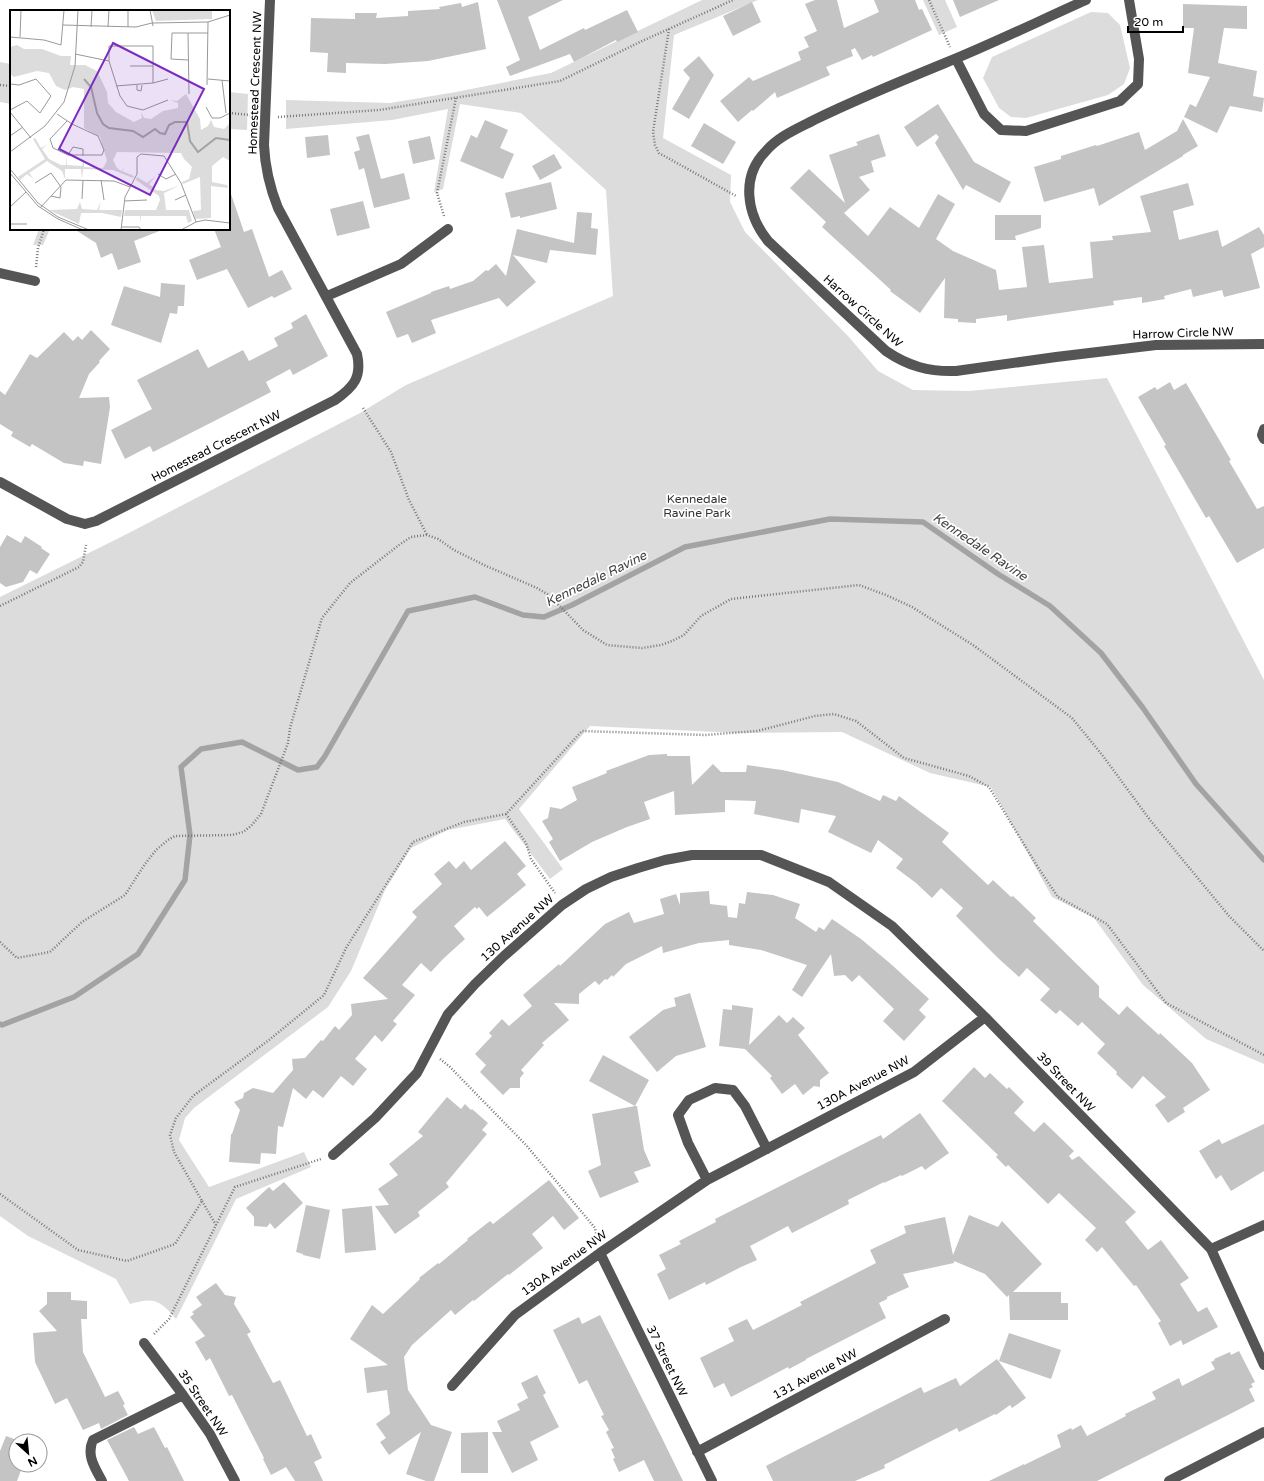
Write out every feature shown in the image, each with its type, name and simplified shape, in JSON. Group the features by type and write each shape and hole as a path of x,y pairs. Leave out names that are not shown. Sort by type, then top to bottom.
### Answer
{"street":[{"name":"Homestead Crescent NW","path":"0,482 56,514 75,522 85,524 96,521 335,400 353,384 359,372 357,354 327,296 278,208 270,185 265,158 264,116 270,0"},
{"name":"Harrow Circle NW","path":"1086,0 956,59 848,103 774,142 764,152 752,175 749,189 749,202 755,223 768,242 886,352 914,367 942,372 1156,345 1264,344"},
{"path":"956,59 984,114 1000,130 1026,131 1120,101 1138,84 1139,58 1129,0"},
{"path":"327,296 401,264 448,229"},
{"path":"0,274 35,281"},
{"path":"1264,429 1262,435 1264,439"},
{"name":"130 Avenue NW","path":"333,1155 375,1118 417,1074 428,1051 452,1009 504,956 562,905 586,889 611,877 638,868 665,860 692,855 761,855 794,868"},
{"name":"39 Street NW","path":"794,868 829,882 892,926 985,1017 1211,1249 1264,1365"},
{"name":"130A Avenue NW","path":"452,1386 514,1315 600,1253 707,1180 914,1072 985,1017"},
{"path":"707,1180 688,1143 678,1115 689,1100 715,1088 733,1090 745,1106 767,1149"},
{"path":"1211,1249 1264,1225"},
{"name":"37 Street NW","path":"600,1253 712,1481"},
{"name":"131 Avenue NW","path":"697,1452 945,1319"},
{"name":"35 Street NW","path":"144,1343 210,1434 235,1481"},
{"path":"102,1481 90,1455 92,1440 183,1395"},
{"path":"1169,1481 1264,1432"}],"path":[{"path":"277,117 379,110 560,81 668,29 733,0"},
{"path":"929,0 956,59"},
{"path":"668,29 653,132 655,145 659,153 749,202"},
{"path":"0,85 10,86"},
{"path":"448,229 437,193 456,98"},
{"path":"230,113 251,115"},
{"path":"35,281 38,248 44,230"},
{"path":"363,408 391,452 409,500 427,535"},
{"path":"0,942 17,958 50,952 82,922 126,895 145,864 156,850 168,840 175,836 232,835 243,832 251,826 261,814 288,743 290,728 322,618 350,583 398,545 412,537 427,535 438,539 454,550 484,565 525,582 549,596 578,626 590,636 607,645 642,648 661,645 672,641 684,635 701,616 731,599 859,585 912,607 973,645 1072,718 1103,756 1150,820 1229,916 1264,952"},
{"path":"0,606 79,567 83,562 86,545"},
{"path":"216,1225 174,1152 170,1135 176,1118 193,1096 269,1040 324,995 346,948 413,842 464,822 506,814 582,731 705,735 757,731 815,716 834,714 856,721 904,758 969,776 989,787 1039,869 1058,897 1107,924 1166,1003 1264,1055"},
{"path":"506,814 526,843 531,859 562,905"},
{"path":"428,1051 449,1066 526,1145 596,1228 600,1253"},
{"path":"144,1343 169,1319 235,1187 333,1155"},
{"path":"0,1194 78,1250 126,1261 175,1244 202,1201"}],"green space":[{"name":"Kennedale Ravine Park","path":"702,0 758,0 674,35 663,138 731,175 730,202 745,232 848,336 878,371 913,390 969,391 1107,378 1264,680 1264,1064 1206,1039 1143,985 1094,918 1052,897 991,787 930,773 842,732 738,733 590,726 519,809 563,869 550,879 505,819 448,830 411,848 385,890 351,971 328,1007 194,1108 185,1118 179,1140 209,1187 304,1152 311,1167 236,1199 176,1319 161,1304 156,1302 145,1301 130,1304 116,1279 28,1236 0,1216 0,597 121,537 360,413 406,385 613,296 606,190 521,113 460,104 443,189 434,192 448,109 392,120 286,129 286,100 390,103 456,92 551,73"},
{"path":"923,0 945,0 957,27 939,35"},
{"path":"1091,12 1108,13 1120,25 1130,68 1124,84 1108,95 1026,118 1011,117 999,108 983,78 992,57"},
{"path":"0,62 10,64 10,104 0,102"},
{"path":"230,92 248,94 247,130 230,129"},
{"path":"39,230 50,230 43,245 33,245"}],"building":[{"path":"497,0 563,0 528,17 540,50 584,28 585,30 627,10 638,32 617,42 616,40 574,62 570,54 510,76 506,67 520,60"},
{"path":"815,0 837,0 844,28 879,12 874,0 915,0 919,10 922,9 932,30 873,57 872,55 862,60 855,48 851,50 853,56 826,67 830,75 777,98 775,92 738,122 720,101 749,77 753,81 801,60 798,52 809,47 804,37 817,31 805,4"},
{"path":"953,0 999,0 960,17"},
{"path":"478,2 486,49 428,61 385,64 346,63 346,73 327,72 328,53 310,52 311,18 355,19 355,13 377,13 376,18 408,16 408,11 440,9 439,7 461,3 462,7"},
{"path":"752,2 761,22 733,36 723,16"},
{"path":"1183,4 1247,6 1247,29 1224,28 1218,63 1257,71 1253,96 1264,98 1262,112 1230,106 1217,133 1184,117 1190,104 1196,107 1210,77 1188,73 1194,28 1183,28"},
{"path":"699,56 714,75 689,119 672,109 690,78 683,70"},
{"path":"938,104 974,162 1011,182 1000,203 966,185 963,190 935,143 939,137 936,134 917,147 904,127"},
{"path":"1183,119 1198,146 1183,156 1099,206 1094,188 1044,202 1034,167 1061,159 1061,156 1139,132 1145,150 1177,131"},
{"path":"485,120 508,130 500,148 514,154 503,179 460,161 471,135 477,138"},
{"path":"704,123 736,142 723,164 691,146"},
{"path":"369,134 381,179 404,173 410,199 374,208 364,168 359,170 354,152 360,150 356,137"},
{"path":"879,134 886,156 871,161 874,172 859,177 870,190 844,213 868,236 890,207 919,228 938,194 955,204 936,239 953,251 996,270 999,290 1027,287 1022,247 1044,245 1049,283 1093,278 1090,242 1113,240 1112,236 1151,232 1140,196 1188,183 1194,205 1173,211 1179,240 1218,230 1222,247 1259,227 1264,235 1264,247 1251,254 1260,288 1224,297 1222,290 1193,297 1191,289 1164,296 1165,299 1142,303 1142,297 1113,301 1114,305 1007,321 1007,315 976,319 976,323 958,322 958,319 944,318 945,278 920,313 890,291 891,290 822,227 826,222 790,188 809,169 845,203 829,155 858,145 856,142"},
{"path":"328,135 330,155 307,158 305,137"},
{"path":"430,136 435,159 413,164 408,141"},
{"path":"554,154 562,168 540,180 532,166"},
{"path":"551,182 557,209 520,218 520,216 511,218 505,193"},
{"path":"231,194 244,232 252,229 269,277 282,270 292,289 274,298 272,296 248,308 227,269 197,280 189,260 221,247 214,230 230,230"},
{"path":"363,201 370,228 337,236 330,209"},
{"path":"577,212 592,213 591,228 598,229 596,255 550,250 547,263 513,255 536,282 507,307 499,298 431,320 436,333 412,343 408,334 397,338 386,312 431,292 449,286 450,289 473,281 496,264 506,276 517,229 574,243"},
{"path":"995,215 1041,215 1041,228 1015,236 1016,240 995,240"},
{"path":"76,230 162,230 134,241 141,262 118,270 112,253 101,258 96,243"},
{"path":"161,283 185,285 184,306 178,306 177,314 170,313 161,343 111,325 124,286 160,297"},
{"path":"306,314 328,356 293,375 290,369 266,382 271,392 175,441 153,452 150,446 125,459 111,430 152,409 137,380 198,349 208,368 243,350 249,361 278,346 274,338 293,328 291,323"},
{"path":"91,330 110,349 89,374 79,398 109,397 110,407 101,464 84,461 83,466 64,463 32,444 30,447 11,436 13,432 0,424 0,391 5,395 30,354 37,358 64,332 73,341 78,336 82,340"},
{"path":"1170,382 1174,390 1186,383 1231,460 1229,461 1257,509 1264,506 1264,548 1237,563 1209,516 1206,518 1164,446 1166,445 1138,397 1155,387 1157,390"},
{"path":"7,535 21,543 25,536 50,554 37,574 30,570 23,582 6,587 0,583 0,547"},
{"path":"667,754 667,756 690,756 692,785 713,764 721,772 746,772 747,765 782,770 838,782 880,801 883,795 896,801 899,796 949,833 942,842 988,885 993,880 1011,897 1013,896 1036,918 1033,921 1099,986 1099,997 1119,1015 1127,1006 1159,1035 1160,1033 1192,1063 1210,1090 1183,1108 1185,1112 1168,1123 1155,1105 1166,1097 1143,1076 1132,1089 1097,1053 1105,1044 1082,1022 1078,1026 1060,1010 1056,1014 1040,1000 1050,989 1027,968 1019,977 998,958 956,916 963,908 941,888 932,898 916,883 896,868 903,859 878,840 871,853 828,832 836,816 801,809 799,823 754,814 756,801 725,800 725,812 675,815 674,791 644,802 650,819 592,842 560,861 549,842 553,839 542,821 548,818 550,807 561,809 577,800 572,787 607,773 606,771 649,755"},
{"path":"505,841 526,866 517,874 526,885 487,917 479,907 477,909 475,907 454,926 465,939 431,972 421,963 402,985 415,995 393,1021 397,1024 382,1042 375,1035 355,1059 367,1069 353,1086 341,1076 323,1098 313,1090 306,1099 293,1088 283,1127 278,1126 276,1154 261,1153 260,1164 229,1162 231,1134 240,1110 234,1102 243,1098 244,1093 253,1088 273,1093 293,1070 292,1059 305,1058 321,1040 323,1041 335,1026 339,1030 352,1015 351,1004 388,999 363,978 417,917 412,912 442,884 434,874 449,861 456,869 464,861 471,870"},
{"path":"709,891 710,904 727,906 728,917 737,918 739,903 745,904 747,892 773,895 800,904 795,918 816,932 819,927 824,930 832,919 861,939 929,999 919,1010 926,1017 904,1041 883,1021 894,1009 859,975 852,982 845,975 834,976 831,954 802,997 792,990 807,965 761,950 729,945 729,940 699,943 663,953 662,946 626,964 613,977 612,975 599,985 595,981 579,994 579,1004 554,1003 569,1020 542,1043 544,1045 521,1070 524,1073 520,1078 520,1088 510,1088 503,1095 480,1072 486,1065 475,1054 492,1036 489,1033 502,1019 509,1026 532,1006 523,995 559,964 560,966 605,924 629,912 634,923 664,914 660,899 676,894 680,905 680,893"},
{"path":"690,993 706,1047 676,1056 657,1072 629,1037 663,1010 676,1006 674,998"},
{"path":"732,1005 753,1008 749,1045 779,1015 787,1023 793,1017 805,1028 798,1035 829,1073 820,1080 820,1087 814,1086 803,1095 795,1084 782,1094 770,1078 772,1076 745,1049 719,1046 723,1009 732,1010"},
{"path":"603,1055 649,1080 635,1106 589,1081"},
{"path":"974,1067 985,1078 990,1073 1007,1089 1009,1087 1024,1102 1014,1113 1034,1132 1044,1122 1074,1151 1069,1156 1072,1160 1079,1156 1136,1212 1125,1222 1148,1250 1161,1240 1189,1278 1180,1284 1198,1312 1207,1307 1218,1327 1183,1345 1181,1340 1170,1346 1158,1323 1161,1321 1136,1285 1134,1286 1102,1247 1097,1252 1085,1240 1096,1228 1059,1193 1048,1204 1008,1165 1006,1167 996,1157 998,1155 942,1101"},
{"path":"447,1097 461,1109 465,1104 488,1123 482,1130 487,1134 446,1183 449,1187 418,1212 420,1216 395,1234 375,1206 389,1205 378,1189 398,1175 389,1164 423,1136 418,1132"},
{"path":"637,1106 644,1150 651,1166 634,1172 639,1182 600,1198 588,1171 601,1165 592,1114"},
{"path":"920,1113 949,1153 925,1170 922,1166 902,1176 901,1175 884,1182 848,1200 849,1204 792,1233 788,1226 750,1246 757,1260 706,1285 705,1282 669,1300 657,1274 666,1269 659,1255 681,1244 679,1241 716,1222 715,1219 881,1135 883,1139"},
{"path":"1264,1124 1264,1171 1231,1191 1221,1175 1216,1179 1199,1151 1219,1139 1222,1144"},
{"path":"549,1180 579,1218 564,1230 553,1216 532,1234 543,1248 455,1315 451,1310 412,1345 404,1357 408,1390 431,1425 452,1432 434,1481 426,1481 406,1474 421,1432 389,1455 380,1442 386,1438 376,1424 390,1414 387,1390 367,1393 364,1368 388,1365 350,1339 372,1305 383,1314 420,1279 419,1278 438,1263 439,1264 468,1240 467,1239 490,1221 493,1224"},
{"path":"284,1182 303,1203 275,1229 270,1223 267,1227 254,1226 254,1217 246,1208 269,1187 273,1191"},
{"path":"306,1205 330,1210 320,1259 296,1252"},
{"path":"372,1206 376,1250 345,1253 342,1209"},
{"path":"969,1215 998,1227 1002,1221 1042,1264 1013,1292 1061,1292 1061,1303 1068,1303 1068,1320 1010,1320 1009,1295 1007,1297 985,1274 954,1261 954,1263 903,1274 909,1287 887,1297 887,1299 879,1303 886,1318 789,1369 788,1367 731,1397 724,1383 714,1388 700,1358 734,1341 728,1328 747,1319 753,1330 802,1305 800,1302 876,1263 870,1250 906,1233 904,1226 945,1217 953,1255"},
{"path":"216,1283 225,1295 236,1297 234,1304 251,1332 247,1334 273,1383 280,1380 307,1436 311,1434 322,1458 314,1462 323,1481 295,1481 286,1467 271,1475 232,1395 229,1396 210,1358 206,1361 195,1342 205,1336 190,1317 194,1314 192,1312 202,1305 196,1297"},
{"path":"47,1292 71,1292 71,1300 87,1301 87,1319 81,1319 83,1352 105,1397 118,1391 125,1404 123,1405 128,1415 101,1429 99,1423 83,1430 67,1398 55,1404 35,1362 33,1333 57,1331 39,1311 47,1304"},
{"path":"600,1315 683,1481 654,1481 644,1460 619,1472 613,1459 615,1458 611,1449 614,1448 606,1432 609,1430 601,1416 604,1415 587,1380 579,1384 553,1330 579,1317 582,1324"},
{"path":"1009,1333 1061,1350 1051,1379 999,1361"},
{"path":"1239,1351 1255,1382 1251,1384 1253,1387 1249,1389 1255,1401 1234,1412 1097,1481 989,1481 1061,1447 1057,1435 1081,1425 1087,1436 1126,1416 1125,1414 1156,1399 1152,1392 1179,1378 1182,1386 1215,1369 1211,1362 1215,1360 1214,1359 1230,1352 1231,1355"},
{"path":"997,1359 1026,1398 1012,1408 1010,1405 996,1415 995,1414 959,1432 957,1428 884,1465 885,1468 855,1481 773,1481 766,1466 921,1387 924,1393 956,1378 960,1386"},
{"path":"537,1375 546,1393 543,1395 559,1427 530,1442 538,1460 512,1473 492,1432 502,1432 497,1421 520,1410 517,1404 528,1398 521,1383"},
{"path":"134,1427 138,1434 154,1427 165,1448 167,1447 184,1481 129,1481 107,1440"},
{"path":"488,1432 488,1473 461,1473 461,1433"},
{"path":"6,1436 8,1437 8,1473 20,1473 17,1481 0,1481 0,1451"}],"waterway":[{"name":"Kennedale Ravine","path":"0,1024 2,1025 74,997 138,954 185,880 190,835 181,767 201,749 242,742 298,770 317,767 325,756 408,611 475,597 523,615 544,617 572,605 685,547 830,519 923,522 998,574 1050,606 1101,653 1143,708 1196,784 1264,860"}]}
